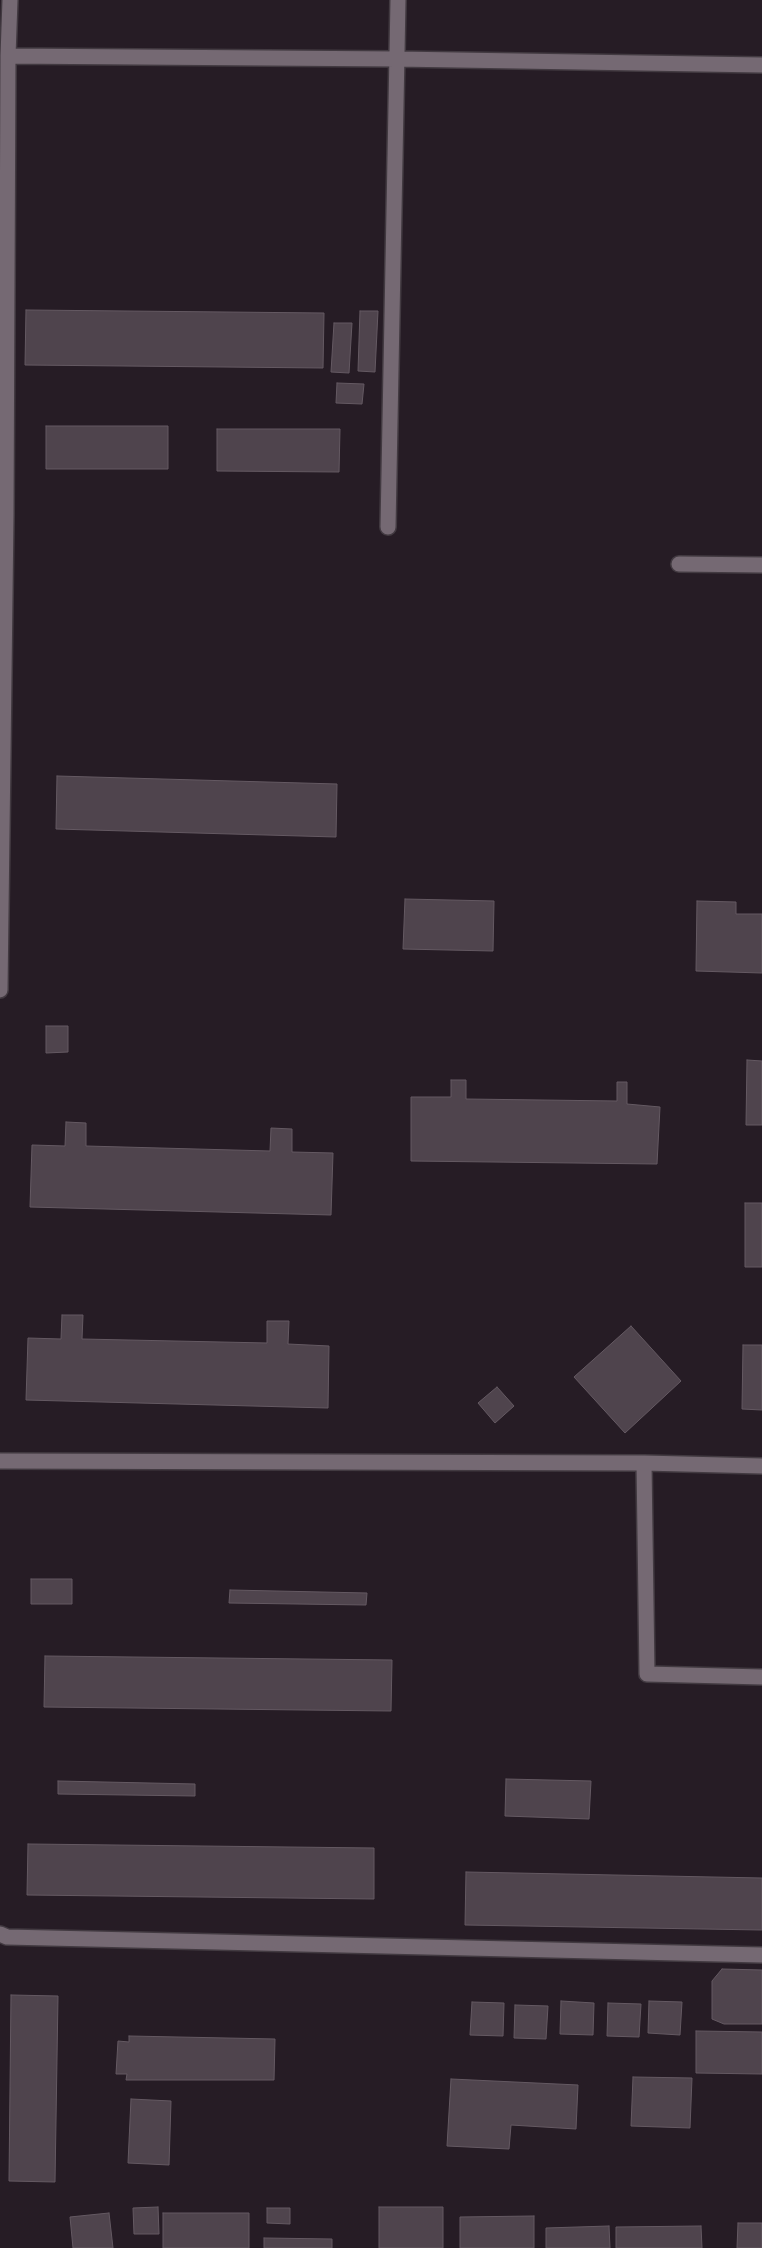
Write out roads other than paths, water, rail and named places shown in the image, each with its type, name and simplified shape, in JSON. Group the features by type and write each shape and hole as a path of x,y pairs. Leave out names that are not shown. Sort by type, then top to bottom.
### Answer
{"street":[{"path":"0,990 10,0"},
{"path":"388,527 398,0"},
{"path":"8,56 397,59 762,65"},
{"path":"679,564 762,565"},
{"path":"0,1461 644,1463 762,1466"},
{"path":"644,1463 647,1674 762,1677"},
{"path":"0,1934 7,1937 762,1955"}]}
